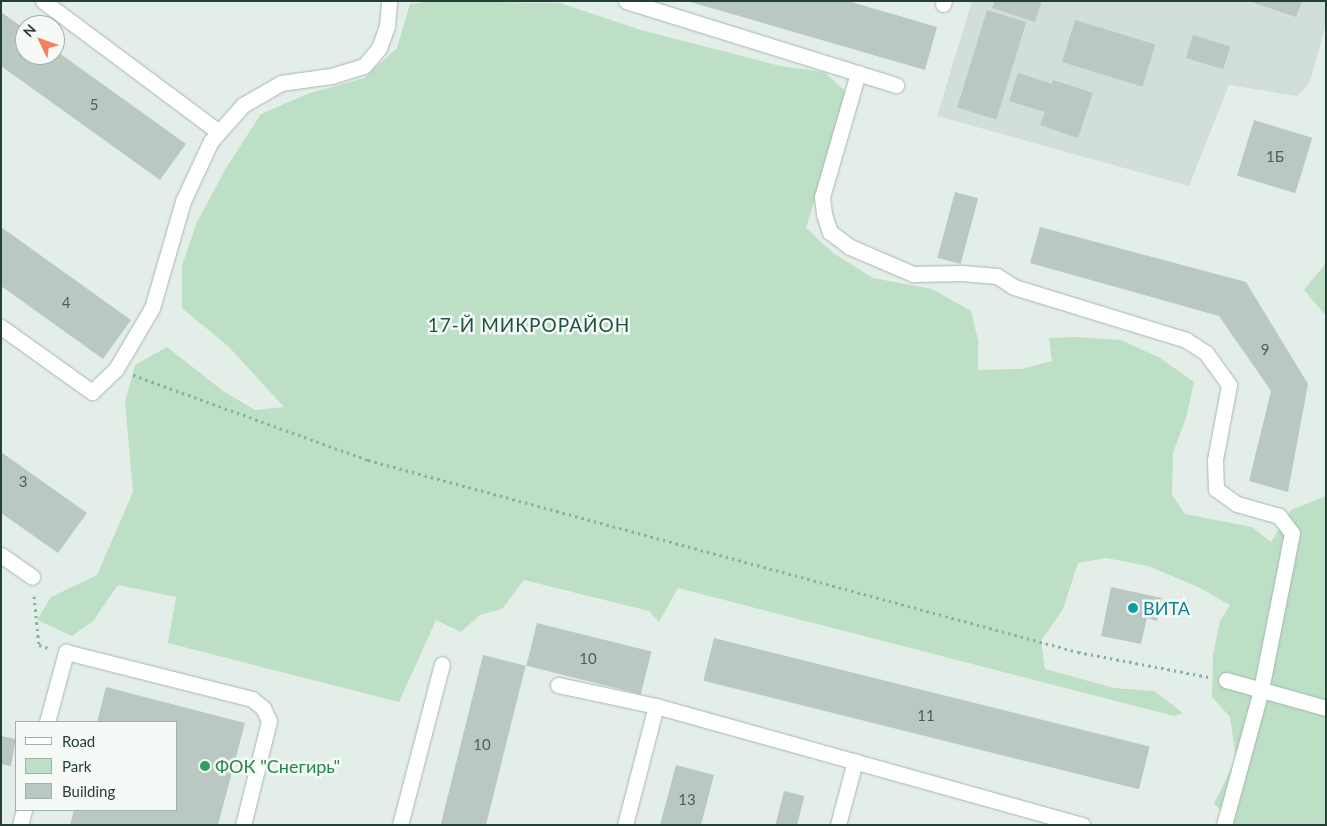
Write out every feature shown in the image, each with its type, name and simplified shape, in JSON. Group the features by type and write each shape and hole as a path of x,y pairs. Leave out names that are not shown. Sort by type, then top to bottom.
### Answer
{"street":[{"path":"44,1 219,132"},
{"path":"1,327 92,392 116,369 152,308 183,201 211,141 243,105 281,83 330,76 364,66 379,48 387,26 389,1"},
{"path":"626,1 896,85"},
{"path":"858,73 822,197 824,214 830,232 850,248 913,274 962,273 996,276 1014,288 1186,340 1206,353 1229,385 1215,460 1216,489 1236,504 1279,516 1292,533 1261,690 1224,825"},
{"path":"1,554 32,577"},
{"path":"47,721 66,652 252,699 263,708 269,721 243,825"},
{"path":"400,825 442,664"},
{"path":"1226,680 1326,708"},
{"path":"558,686 656,706 1062,821 1082,825"},
{"path":"625,825 656,706"},
{"path":"838,825 855,761"},
{"path":"20,825 24,811"}],"path":[{"path":"116,369 368,460 1078,652 1226,680"},
{"path":"32,577 40,645 66,652"}],"shaded area":[{"path":"972,1 1326,1 1326,24 1310,82 1297,96 1229,85 1189,186 937,116"}],"green space":[{"path":"432,1 560,3 641,30 780,66 824,72 853,98 818,189 806,228 833,253 873,278 932,289 971,311 978,340 978,370 1021,369 1052,361 1049,338 1077,337 1121,340 1160,358 1194,382 1186,418 1173,453 1172,495 1185,514 1252,527 1271,542 1291,510 1326,496 1326,825 1229,825 1230,819 1214,804 1236,758 1230,717 1212,697 1213,655 1220,621 1230,605 1198,587 1148,566 1106,558 1078,563 1063,609 1041,641 1045,669 1114,688 1154,691 1183,713 1174,716 678,588 659,622 649,611 524,580 502,609 480,615 461,632 436,620 399,702 168,643 176,597 118,585 93,621 72,636 37,620 51,597 97,575 133,492 125,402 135,365 167,347 223,391 255,410 284,407 229,347 182,308 182,265 197,222 226,168 261,114 310,93 364,78 397,48 410,4"},
{"path":"1326,263 1326,316 1304,290"}],"building":[{"path":"687,1 848,1 937,27 925,70"},
{"path":"995,1 1042,1 1035,22 992,8"},
{"path":"1249,1 1302,1 1296,17"},
{"path":"987,10 1026,22 996,120 957,108"},
{"path":"1,12 15,22 15,65 65,65 65,57 186,144 160,180 1,66"},
{"path":"1075,20 1155,45 1142,87 1062,62"},
{"path":"1193,35 1230,46 1223,69 1186,58"},
{"path":"1018,73 1052,84 1053,80 1093,93 1078,138 1040,125 1045,112 1009,101"},
{"path":"1254,120 1312,138 1295,193 1237,175"},
{"path":"955,192 978,198 961,264 937,258"},
{"path":"1,227 131,320 103,359 1,286"},
{"path":"1040,227 1246,282 1308,384 1288,492 1249,481 1271,391 1219,316 1030,263"},
{"path":"1,452 87,513 58,553 1,513"},
{"name":"ВИТА","path":"1111,587 1162,598 1157,621 1147,618 1141,644 1101,636"},
{"path":"537,623 651,652 641,694 526,666"},
{"path":"714,638 1150,747 1139,789 703,681"},
{"path":"483,655 526,666 486,825 441,825"},
{"name":"ФОК \"Снегирь\"","path":"106,687 245,723 218,825 70,825 74,811 178,811 178,721 97,721"},
{"path":"1,736 15,739 11,766 1,764"},
{"path":"676,765 714,775 701,825 660,825"},
{"path":"784,791 804,796 797,825 776,824"}],"place":[{"name":"ВИТА","path":"1133,608"},
{"name":"ФОК \"Снегирь\"","path":"205,766"}],"district":[{"name":"17-Й МИКРОРАЙОН","path":"529,325"}]}
